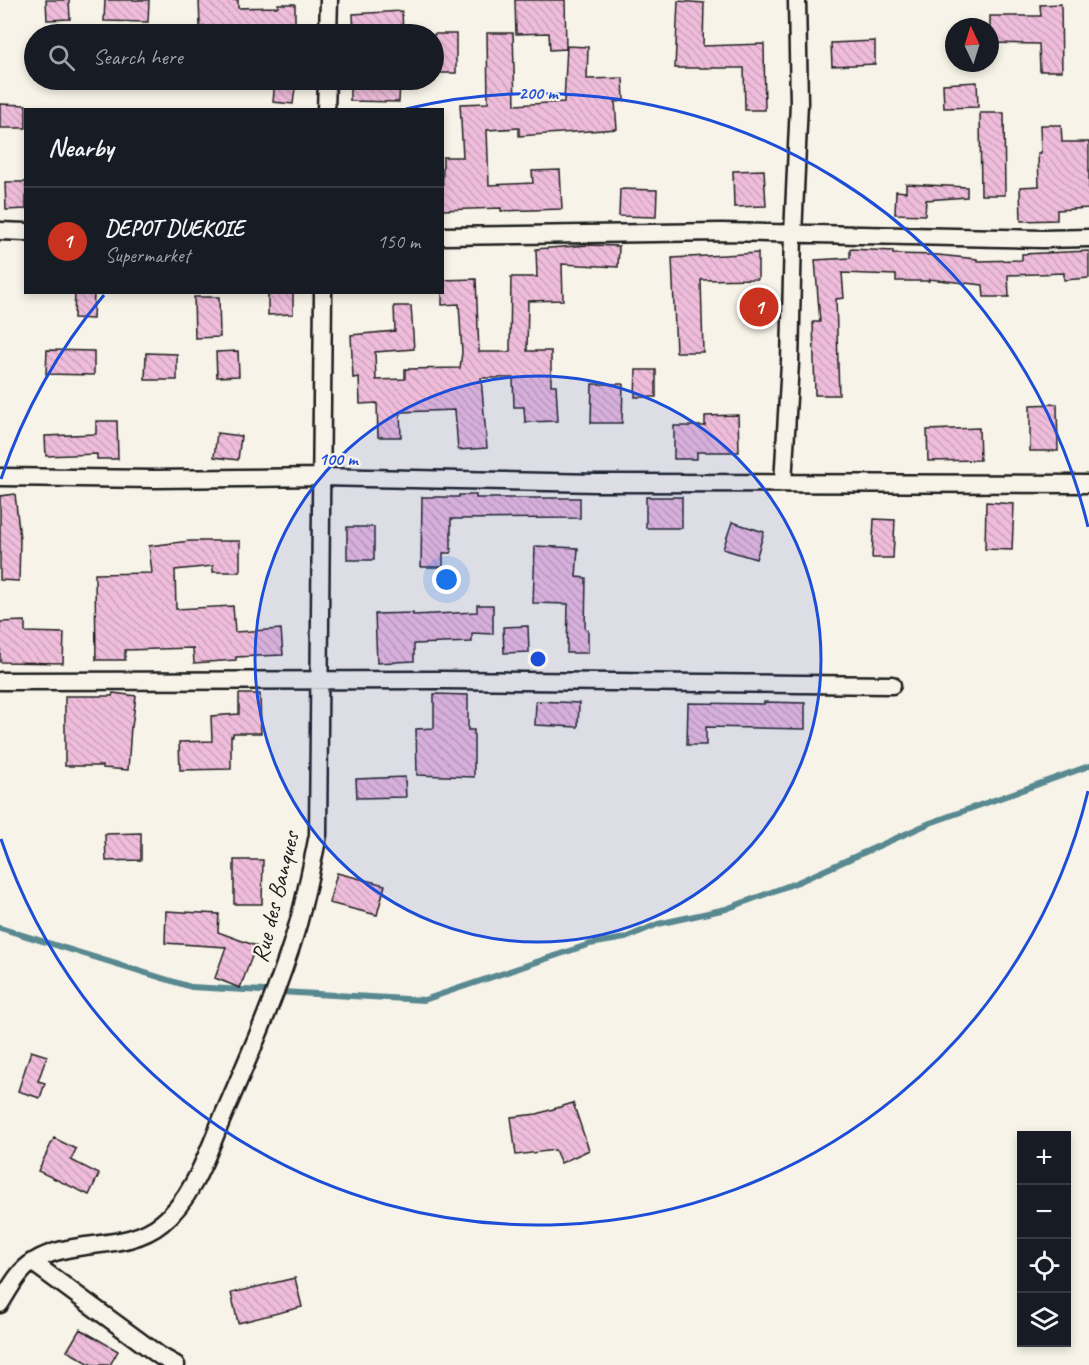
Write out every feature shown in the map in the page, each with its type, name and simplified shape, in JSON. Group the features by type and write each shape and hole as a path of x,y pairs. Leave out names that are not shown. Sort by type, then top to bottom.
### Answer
{"street":[{"path":"328,0 328,24"},
{"path":"783,483 790,363 799,103 797,0"},
{"path":"326,108 327,90"},
{"path":"0,231 24,232"},
{"path":"444,236 627,232 1089,238"},
{"name":"Rue des Banques","path":"0,1304 13,1282 32,1262 58,1251 138,1238 162,1223 186,1197 247,1061 282,972 298,923 318,835 323,294"},
{"path":"0,477 154,479 321,477 597,483 1089,484"},
{"path":"0,681 320,680 759,682 892,685"},
{"path":"32,1262 160,1356 176,1365"}],"building":[{"path":"46,0 69,0 70,19 47,20"},
{"path":"105,0 149,0 148,22 104,21"},
{"path":"199,0 238,0 238,8 278,7 278,4 295,4 295,24 200,24"},
{"path":"515,0 565,0 566,49 550,50 549,33 516,34"},
{"path":"678,1 704,3 703,46 764,44 765,110 745,110 744,68 675,68"},
{"path":"1061,4 1062,71 1040,71 1039,44 999,43 999,18 990,18 990,16 1041,16 1040,5"},
{"path":"402,11 403,24 354,24 353,14"},
{"path":"487,33 513,33 515,105 564,102 567,46 588,47 587,79 623,78 624,101 615,102 617,129 519,136 519,128 487,130 489,185 533,183 532,171 560,170 562,209 444,210 444,157 463,157 460,104 488,103"},
{"path":"444,34 456,34 456,73 444,73"},
{"path":"875,41 875,64 832,66 831,43"},
{"path":"977,82 978,107 944,108 943,84"},
{"path":"274,90 295,90 293,104 273,102"},
{"path":"350,90 400,90 399,102 350,101"},
{"path":"0,104 26,105 24,128 0,128"},
{"path":"980,113 1004,113 1005,195 981,195"},
{"path":"1040,125 1061,125 1062,142 1089,142 1089,208 1057,210 1057,220 1021,221 1020,187 1039,186"},
{"path":"764,170 766,206 734,207 733,171"},
{"path":"5,182 24,182 24,209 6,210"},
{"path":"906,184 967,187 967,197 926,200 925,215 895,214 896,191 906,192"},
{"path":"620,189 657,190 656,217 619,216"},
{"path":"589,245 619,246 618,267 562,264 563,300 528,301 527,351 551,351 551,385 556,385 558,421 525,422 524,407 514,407 513,378 481,378 487,448 458,450 455,410 400,412 401,437 378,437 377,403 360,404 359,377 353,378 351,335 395,331 394,306 411,306 414,349 375,352 376,380 405,379 405,369 460,368 462,352 459,304 442,305 444,280 476,279 479,352 508,352 510,351 511,277 537,277 536,249"},
{"path":"850,249 893,251 893,254 938,255 977,259 977,261 1022,260 1022,254 1089,251 1089,278 1064,280 1064,273 1008,275 1009,297 984,297 983,285 929,279 929,281 896,281 896,275 842,273 844,298 836,299 839,395 815,395 813,322 820,322 815,260 850,258"},
{"path":"758,253 758,279 701,280 703,352 676,352 672,258"},
{"path":"75,294 94,294 93,319 74,318"},
{"path":"268,294 293,294 293,314 268,315"},
{"path":"194,297 219,297 220,337 195,338"},
{"path":"47,350 94,351 94,375 46,374"},
{"path":"238,351 239,376 217,377 216,352"},
{"path":"146,353 177,354 177,380 145,380"},
{"path":"636,370 656,370 656,397 635,397"},
{"path":"592,384 623,384 622,423 591,423"},
{"path":"1057,404 1058,451 1030,451 1030,405"},
{"path":"738,415 739,452 697,452 697,459 674,459 674,426 705,426 705,416"},
{"path":"96,421 117,421 118,459 97,459 97,454 46,456 45,436 96,434"},
{"path":"979,428 980,460 928,461 927,430"},
{"path":"217,433 241,436 238,460 214,457"},
{"path":"15,494 20,539 19,581 0,580 0,496"},
{"path":"459,495 476,495 476,498 580,498 580,518 451,519 451,553 443,553 443,567 421,567 422,497 459,497"},
{"path":"646,497 682,497 682,528 646,528"},
{"path":"986,502 1014,504 1012,550 985,549"},
{"path":"874,519 895,520 893,558 872,558"},
{"path":"732,522 764,532 756,559 723,549"},
{"path":"347,527 374,527 374,560 347,560"},
{"path":"190,541 240,541 240,572 213,572 213,566 175,570 176,609 233,606 235,632 281,629 283,655 236,657 236,660 194,663 193,648 125,650 125,660 96,660 95,574 152,573 149,546"},
{"path":"535,546 578,548 576,577 586,578 585,629 588,630 588,653 567,653 568,604 533,603"},
{"path":"477,605 493,605 493,634 472,633 472,642 414,644 414,661 377,663 375,614 477,612"},
{"path":"25,621 25,632 64,633 63,663 0,662 0,622"},
{"path":"528,626 529,652 504,653 503,627"},
{"path":"113,693 136,696 128,770 103,768 103,766 65,766 65,696 112,696"},
{"path":"239,694 260,694 261,733 233,733 231,736 231,769 180,770 179,742 212,741 211,716 239,714"},
{"path":"434,694 468,695 468,730 474,730 474,777 417,775 416,729 434,728"},
{"path":"536,701 579,703 578,727 535,725"},
{"path":"764,702 805,703 805,729 706,727 706,745 687,745 688,703 764,704"},
{"path":"405,777 406,797 357,798 356,779"},
{"path":"141,833 141,860 106,861 105,834"},
{"path":"234,860 263,860 262,904 234,904"},
{"path":"337,873 385,885 377,915 329,903"},
{"path":"166,911 219,914 218,932 256,946 240,988 215,978 226,947 165,943"},
{"path":"31,1051 47,1056 38,1081 45,1083 40,1098 18,1091"},
{"path":"573,1103 589,1150 561,1163 555,1150 516,1155 511,1117 537,1114"},
{"path":"54,1138 76,1149 71,1160 99,1174 89,1195 38,1171"},
{"path":"295,1278 302,1307 238,1323 231,1293"},
{"path":"80,1329 118,1351 110,1365 92,1365 67,1351"}],"waterway":[{"path":"0,928 191,987 424,1000 590,944 625,938 658,924 726,909 798,882 930,823 1089,766"}],"place":[{"name":"DEPOT DUEKOIE","path":"759,307"}]}
